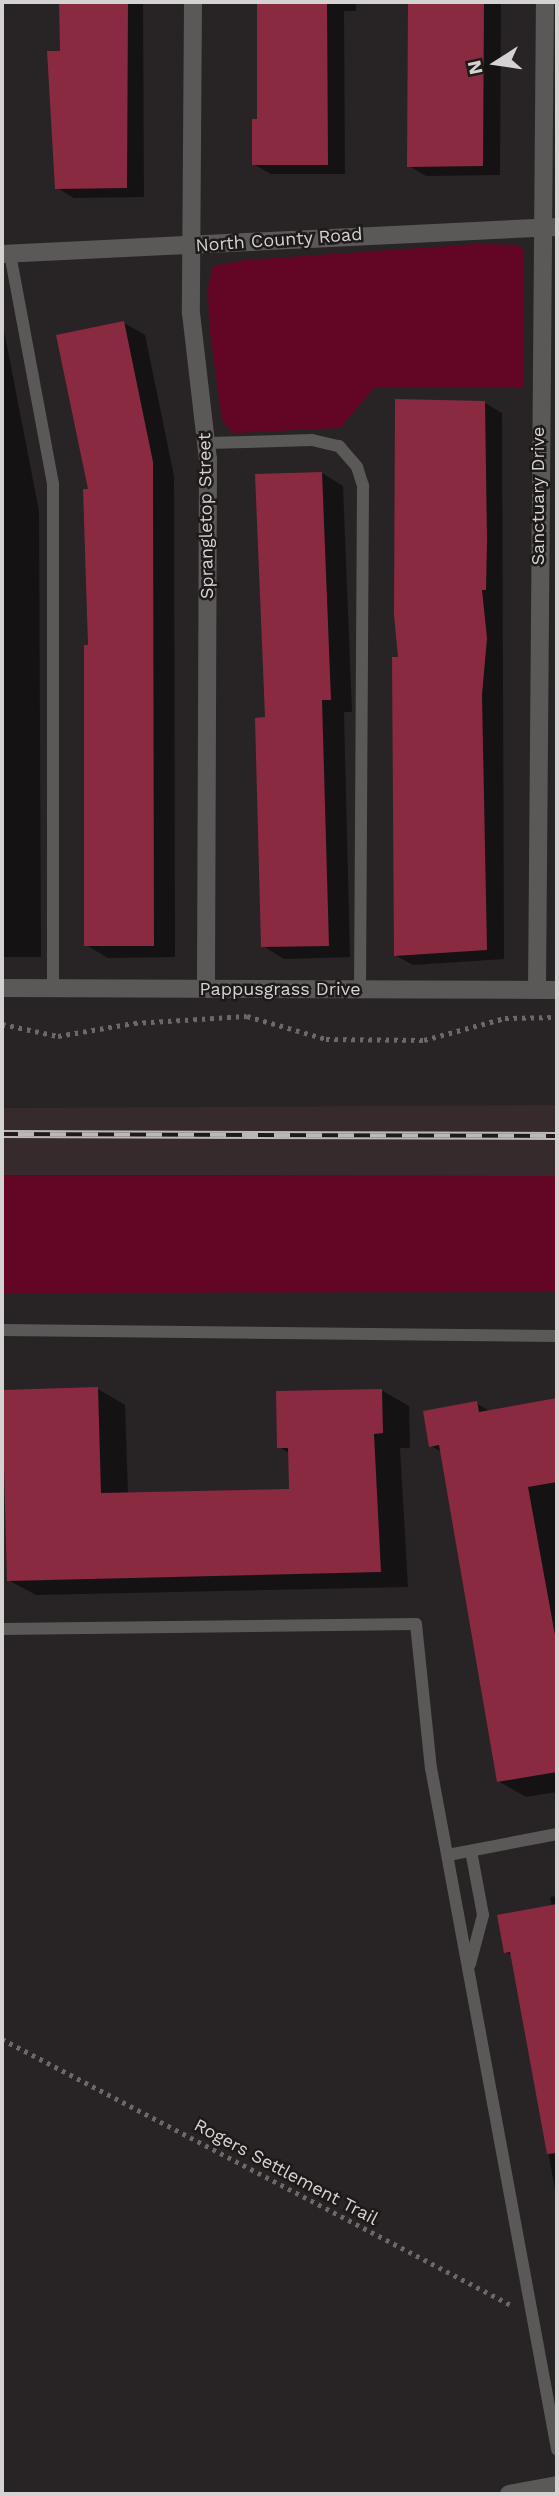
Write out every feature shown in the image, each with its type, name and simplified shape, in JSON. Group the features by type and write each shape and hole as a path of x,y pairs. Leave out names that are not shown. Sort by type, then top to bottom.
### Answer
{"street":[{"name":"Sprangletop Street","path":"193,2 191,313 207,443 206,989"},
{"name":"Sanctuary Drive","path":"537,990 550,227 545,2"},
{"name":"North County Road","path":"6,254 550,227"},
{"name":"Pappusgrass Drive","path":"2,988 557,990"},
{"path":"509,2494 557,2485"}],"lane":[{"path":"6,254 53,484 53,988"},
{"path":"207,443 312,440 339,446 357,467 363,486 360,989"},
{"path":"2,1330 557,1336"},
{"path":"2,1629 416,1624 431,1768 557,2449"},
{"path":"448,1855 557,1834"},
{"path":"469,1967 483,1915 471,1851"}],"path":[{"path":"2,1024 58,1036 134,1023 247,1016 326,1039 424,1040 505,1018 557,1017"},
{"name":"Rogers Settlement Trail","path":"2,2039 520,2309"}],"shaded area":[{"path":"477,244 519,245 524,252 523,387 374,388 340,428 233,433 222,420 209,325 208,287 213,266 245,260"},
{"path":"557,1105 557,1176 2,1175 2,1108"},
{"path":"2,1175 557,1176 557,1292 2,1293"}],"building":[{"path":"59,2 128,2 127,188 55,189 47,51 60,51"},
{"path":"257,2 327,2 328,165 252,165 252,119 257,119"},
{"path":"408,2 484,2 483,166 407,167"},
{"path":"124,321 153,462 154,946 84,946 84,645 88,645 83,489 88,489 56,335"},
{"path":"395,399 485,401 487,540 486,590 482,590 487,638 482,695 487,950 394,956 392,657 398,657 394,615"},
{"path":"322,472 331,700 322,700 329,946 261,947 255,718 265,717 255,474"},
{"path":"98,1387 101,1493 289,1489 288,1448 277,1448 276,1391 382,1389 383,1433 374,1434 381,1572 7,1581 2,1390"},
{"path":"557,1398 557,1482 528,1487 557,1646 557,1772 497,1782 439,1445 429,1447 423,1411 477,1401 479,1412"},
{"path":"557,1904 557,2153 547,2154 510,1952 504,1953 497,1915"}],"railway":[{"path":"2,1134 557,1136"}]}
